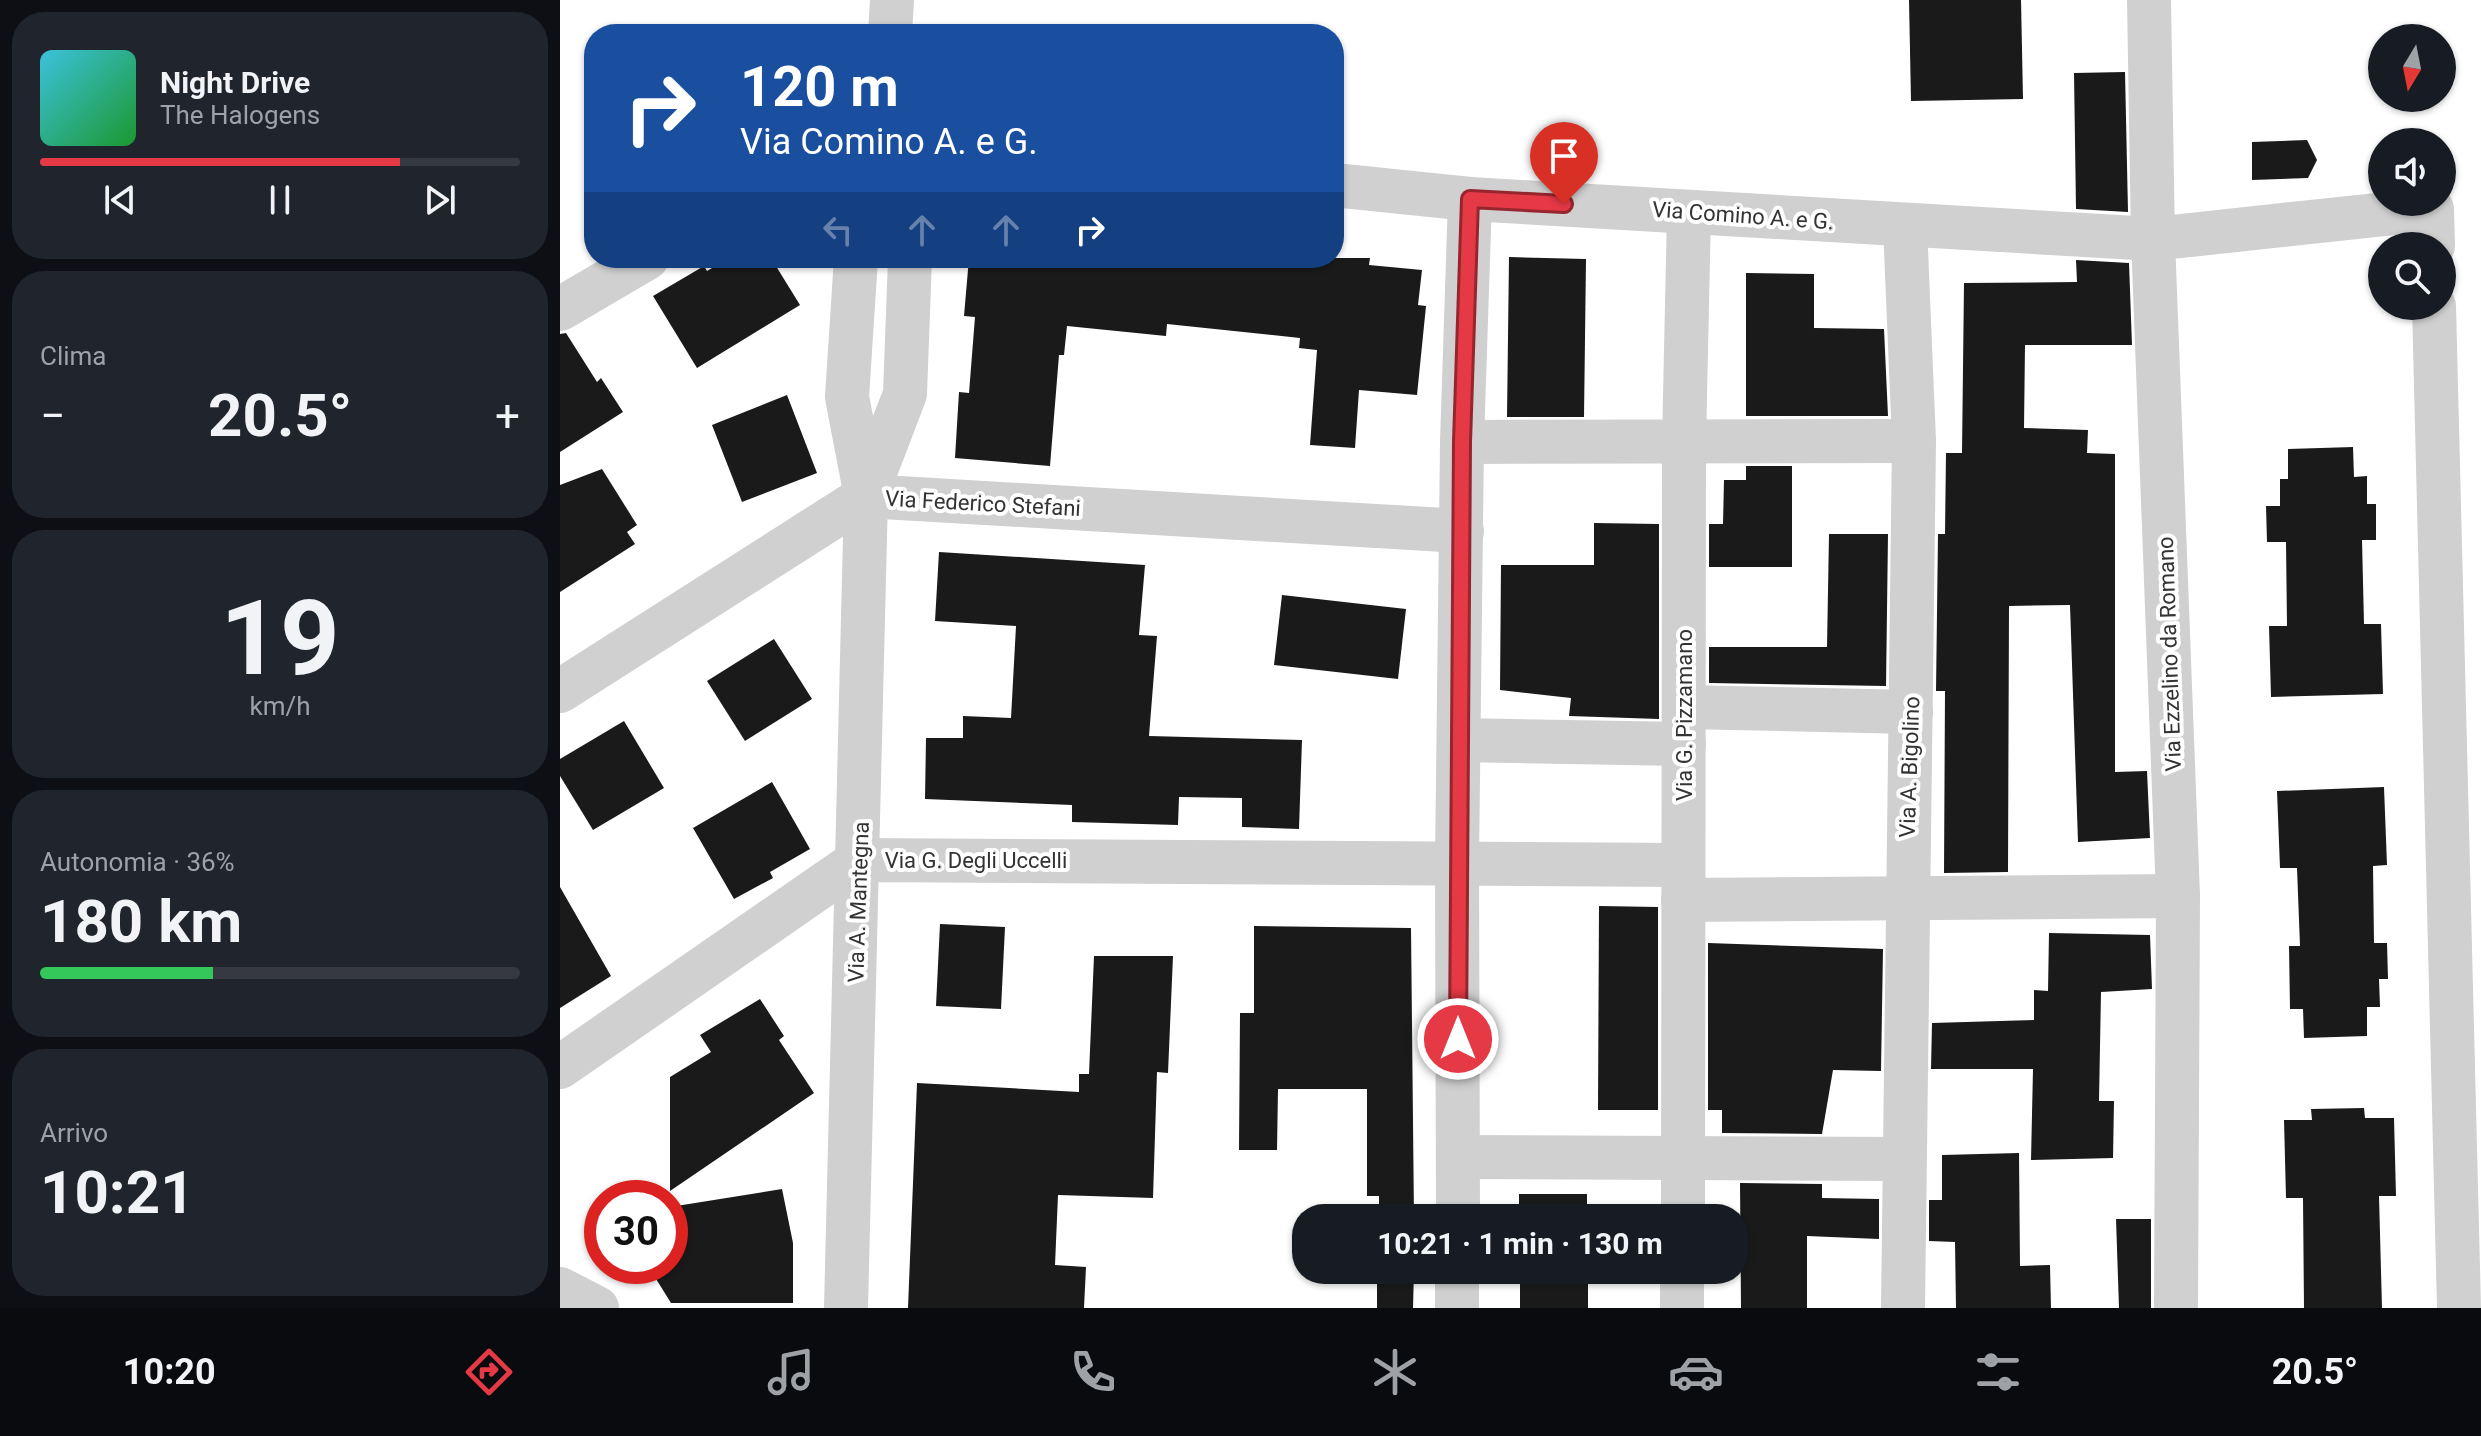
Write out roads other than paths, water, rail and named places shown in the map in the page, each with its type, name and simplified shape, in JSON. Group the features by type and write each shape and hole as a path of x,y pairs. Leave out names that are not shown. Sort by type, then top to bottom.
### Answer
{"street":[{"path":"891,24 892,0"},
{"name":"Via Ezzelino da Romano","path":"2149,0 2153,239 2178,896 2176,1308"},
{"name":"Via Comino A. e G.","path":"1344,186 1470,199 2153,239 2432,209 2433,232"},
{"path":"1458,1204 1457,863 1462,442 1470,199"},
{"name":"Via G. Pizzamano","path":"1683,1204 1684,443 1689,212"},
{"name":"Via A. Bigolino","path":"1903,1308 1905,898 1914,441 1905,226"},
{"path":"560,309 630,268"},
{"name":"Via A. Mantegna","path":"846,1308 866,496 847,397 855,268"},
{"name":"Via A. Mantegna","path":"866,496 905,394 910,268"},
{"path":"2434,320 2459,1308"},
{"path":"1462,442 1914,441"},
{"name":"Via Federico Stefani","path":"560,691 723,591 866,496 1462,531"},
{"path":"1459,740 1911,712"},
{"name":"Via G. Degli Uccelli","path":"560,1067 859,860 1457,863 1905,898 2178,896"},
{"path":"1458,1157 1903,1159"},
{"path":"1457,1284 1457,1308"},
{"path":"1682,1284 1682,1308"},
{"path":"560,1289 597,1308"}]}
